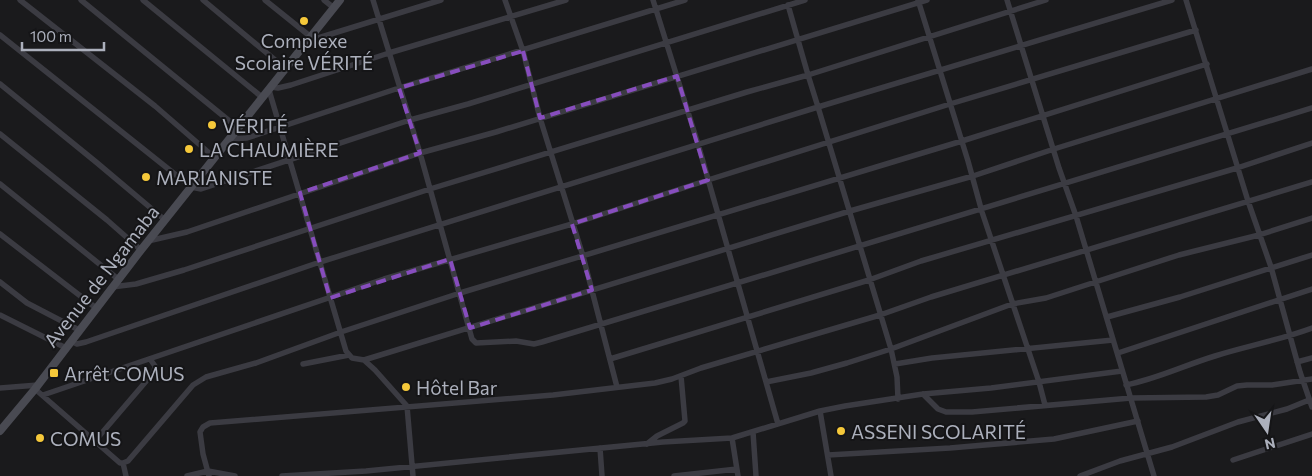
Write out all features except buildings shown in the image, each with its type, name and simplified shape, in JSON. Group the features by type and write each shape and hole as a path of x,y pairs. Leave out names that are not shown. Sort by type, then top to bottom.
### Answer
{"main road":[{"name":"Avenue de Ngamaba","path":"0,431 340,0"}],"street":[{"path":"20,0 155,106 215,158"},
{"path":"81,0 238,128"},
{"path":"143,0 263,98"},
{"path":"203,0 286,69"},
{"path":"265,0 311,37 321,38 441,0"},
{"path":"324,0 334,8"},
{"path":"373,0 420,153 472,339 476,343 516,341 534,344 861,247 981,208 1312,108"},
{"path":"506,0 583,256 617,387"},
{"path":"566,0 389,53 291,85 270,89 289,161 311,227 330,298 349,355 352,358 364,360 850,210 972,176 1312,69"},
{"path":"653,0 688,110 778,424"},
{"path":"229,139 247,138 400,88 685,0"},
{"path":"0,35 191,187 201,189 410,120 468,104 805,0"},
{"path":"148,241 187,232 420,153 927,0"},
{"path":"1007,0 1064,184 1076,216 1154,476"},
{"path":"112,287 136,284 184,270 430,189 808,75 1046,0"},
{"path":"72,341 78,344 86,342 320,262 439,224 1172,0"},
{"path":"1186,0 1207,64 1237,168 1271,267 1279,301 1312,407"},
{"path":"919,1 991,241 1045,405"},
{"path":"788,5 895,364 898,399"},
{"path":"42,395 450,259 572,224 950,104 1196,30"},
{"path":"124,463 128,461 193,385 200,380 460,293 718,216 1207,64"},
{"path":"0,84 165,220"},
{"path":"0,134 107,220 141,250"},
{"path":"610,358 869,280 922,261 1237,168 1312,143"},
{"path":"209,473 203,454 200,432 203,427 210,423 553,395 655,383 757,350 880,315 931,297 1312,182"},
{"path":"0,184 118,279"},
{"path":"766,382 811,373 890,349 1012,304 1046,298 1179,255 1259,235 1312,218"},
{"path":"0,234 96,308"},
{"path":"1107,317 1180,297 1312,254"},
{"path":"0,282 27,303 79,330"},
{"path":"1118,353 1312,290"},
{"path":"0,315 66,348"},
{"path":"1126,385 1147,381 1215,356 1291,336 1312,328"},
{"path":"895,364 932,358 1113,340"},
{"path":"303,364 349,355"},
{"path":"1297,362 1312,358"},
{"path":"95,441 154,372 155,366 150,359"},
{"path":"364,360 407,406 413,476"},
{"path":"282,476 340,475 412,466 600,448 732,438 820,410 923,394 955,392 1122,371"},
{"path":"647,444 657,436 685,421 681,376"},
{"path":"923,394 938,409 946,412 972,412 1130,398 1206,397 1237,386 1272,385 1312,379"},
{"path":"0,388 36,387 42,395 95,441 120,462 124,463"},
{"path":"1080,476 1238,422 1287,409 1309,400"},
{"path":"820,410 832,476"},
{"path":"828,455 950,448 1054,439 1138,421"},
{"path":"752,432 756,476"},
{"path":"1233,460 1312,434"},
{"path":"732,438 738,476"},
{"path":"600,448 602,476"},
{"path":"124,463 126,476"},
{"path":"674,476 737,469"},
{"path":"187,476 209,473 235,476"}],"highlighted area":[{"path":"523,51 540,118 677,76 708,180 572,224 592,290 470,328 450,259 330,298 300,193 420,153 399,88"}],"place":[{"name":"Complexe Scolaire VÉRITÉ","path":"304,21"},
{"name":"VÉRITÉ","path":"212,125"},
{"name":"LA CHAUMIÈRE","path":"189,149"},
{"name":"MARIANISTE","path":"146,177"},
{"name":"Arrêt COMUS","path":"54,373"},
{"name":"Hôtel Bar","path":"406,387"},
{"name":"ASSENI SCOLARITÉ","path":"841,431"},
{"name":"COMUS","path":"40,438"}]}
